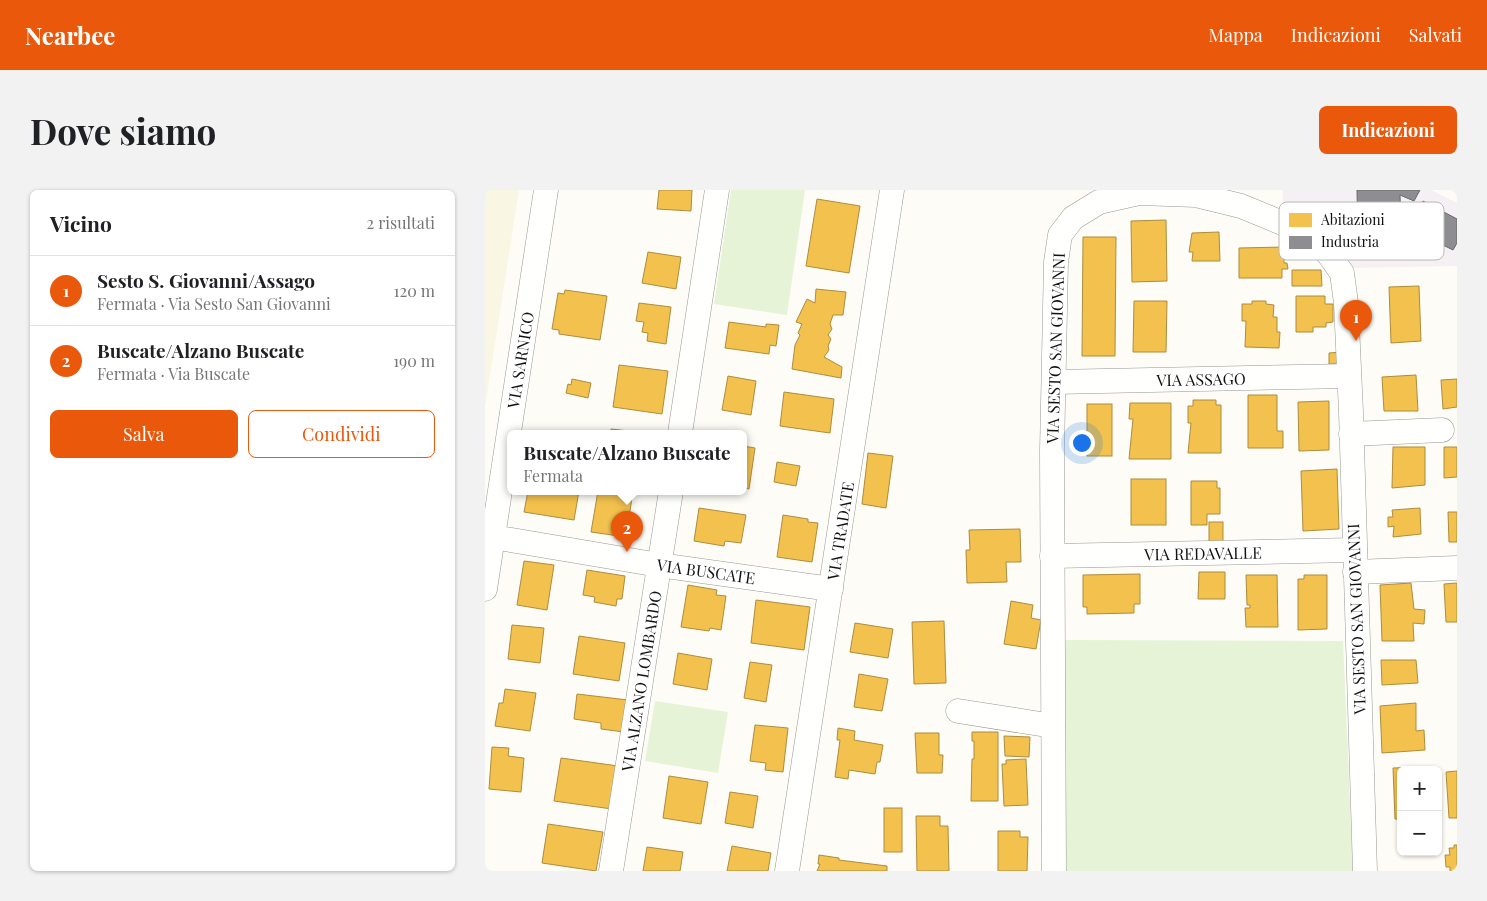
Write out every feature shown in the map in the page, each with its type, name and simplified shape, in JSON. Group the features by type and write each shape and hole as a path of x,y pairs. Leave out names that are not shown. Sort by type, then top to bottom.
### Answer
{"street":[{"name":"VIA SARNICO","path":"509,430 546,190"},
{"path":"679,430 717,190"},
{"name":"VIA TRADATE","path":"787,871 893,190"},
{"name":"VIA SESTO SAN GIOVANNI","path":"1053,871 1053,382 1056,262 1060,235 1073,218 1099,202 1139,193 1197,195 1241,206 1279,222"},
{"name":"VIA SESTO SAN GIOVANNI","path":"1333,260 1342,273 1349,376 1365,871"},
{"name":"VIA ASSAGO","path":"1053,382 1349,376"},
{"path":"1351,434 1442,430"},
{"name":"VIA SARNICO","path":"485,589 507,445"},
{"name":"VIA ALZANO LOMBARDO","path":"611,871 670,495"},
{"name":"VIA BUSCATE","path":"493,537 659,565 831,589"},
{"name":"VIA REDAVALLE","path":"1052,556 1354,561 1457,568"},
{"path":"958,711 1053,726"}],"shaded area":[{"path":"485,190 519,190 485,408"},
{"path":"1283,190 1431,190 1457,203 1457,266 1350,268 1345,260 1444,260 1444,202 1282,202"}],"green space":[{"path":"731,190 805,190 787,315 714,304"},
{"path":"1063,640 1343,641 1353,871 1064,871"},
{"path":"655,701 728,712 718,773 645,761"}],"building: Abitazioni":[{"path":"659,190 692,190 691,211 657,209"},
{"path":"817,199 860,206 849,273 806,266"},
{"path":"1166,220 1167,281 1132,282 1131,221"},
{"path":"1219,232 1220,261 1192,261 1193,252 1189,252 1192,233"},
{"path":"1083,237 1116,237 1115,356 1082,356"},
{"path":"1279,247 1279,260 1284,260 1284,263 1287,263 1288,269 1282,269 1282,278 1239,278 1239,248"},
{"path":"648,252 681,257 676,289 642,283"},
{"path":"1292,270 1321,270 1322,286 1292,286"},
{"path":"1419,286 1421,341 1391,343 1389,287"},
{"path":"816,289 846,292 843,315 833,315 830,324 832,329 828,335 831,339 828,346 829,350 824,357 842,367 841,378 792,369 795,345 800,335 798,333 802,324 796,322 807,299 815,303"},
{"path":"565,290 607,296 600,340 559,334 559,330 552,329 558,293 564,294"},
{"path":"1296,296 1325,296 1325,304 1333,304 1333,322 1326,323 1326,327 1313,327 1313,332 1296,332"},
{"path":"1134,301 1167,301 1166,352 1133,352"},
{"path":"1252,301 1266,301 1266,304 1274,305 1273,317 1277,317 1277,332 1280,332 1279,348 1245,347 1246,321 1242,321 1242,304 1252,304"},
{"path":"639,303 671,307 666,344 647,341 648,333 642,332 644,322 636,321"},
{"path":"729,322 766,327 766,324 779,325 776,346 770,345 769,354 725,348"},
{"path":"1342,352 1342,364 1329,364 1329,353"},
{"path":"619,365 668,371 662,414 613,407"},
{"path":"1416,375 1418,411 1384,411 1382,377"},
{"path":"728,376 756,381 751,415 722,410"},
{"path":"572,379 591,383 588,398 566,393 568,384 571,385"},
{"path":"1457,379 1457,407 1443,409 1441,380"},
{"path":"784,392 834,399 830,433 780,426"},
{"path":"1248,395 1277,395 1277,431 1283,431 1283,448 1248,448"},
{"path":"1193,400 1216,400 1216,405 1221,405 1221,453 1188,453 1191,423 1188,423 1188,406 1193,406"},
{"path":"1329,401 1329,450 1299,451 1298,402"},
{"path":"1130,403 1171,403 1171,459 1129,459 1133,419 1129,419"},
{"path":"1087,404 1112,404 1112,456 1087,456"},
{"path":"747,447 755,448 749,489 747,489"},
{"path":"1393,447 1425,447 1425,485 1392,488"},
{"path":"1444,447 1457,447 1457,477 1444,478"},
{"path":"868,453 893,456 886,508 862,504"},
{"path":"777,462 800,466 796,486 774,482"},
{"path":"1337,469 1339,529 1303,531 1301,471"},
{"path":"1131,479 1166,479 1166,525 1131,525"},
{"path":"1191,481 1217,481 1217,488 1220,488 1220,514 1207,514 1207,525 1191,525"},
{"path":"527,495 578,495 574,520 524,512"},
{"path":"597,495 632,495 626,537 591,532"},
{"path":"699,508 746,515 741,543 725,541 724,546 694,541"},
{"path":"1420,508 1421,534 1393,537 1394,526 1388,527 1388,517 1393,517 1392,510"},
{"path":"1448,512 1457,512 1457,542 1449,542"},
{"path":"783,515 808,519 808,522 818,523 812,562 777,557"},
{"path":"1209,522 1223,522 1223,543 1209,543"},
{"path":"1020,529 1021,562 1006,562 1007,582 967,583 966,550 970,550 969,530"},
{"path":"524,561 554,565 547,610 517,605"},
{"path":"587,570 625,576 622,599 617,599 616,606 594,602 595,597 583,595"},
{"path":"1199,572 1225,572 1225,599 1198,599"},
{"path":"1140,574 1140,604 1134,604 1134,613 1087,614 1087,607 1083,607 1083,575"},
{"path":"1246,575 1277,575 1278,627 1246,627 1245,608 1250,608 1250,605 1247,605"},
{"path":"1304,575 1327,575 1327,629 1298,630 1298,579 1304,579"},
{"path":"1411,583 1414,609 1425,610 1424,624 1413,623 1414,641 1382,641 1380,585"},
{"path":"1457,583 1457,622 1446,622 1444,584"},
{"path":"688,585 717,590 716,595 726,596 721,630 710,628 709,631 681,627"},
{"path":"756,600 810,607 804,650 751,643"},
{"path":"1011,601 1033,605 1031,618 1041,620 1036,649 1004,644"},
{"path":"944,621 946,683 914,684 912,622"},
{"path":"855,623 893,629 888,658 850,652"},
{"path":"512,625 544,628 540,663 508,659"},
{"path":"579,636 625,643 619,681 573,674"},
{"path":"678,653 712,659 707,690 673,684"},
{"path":"1381,660 1416,660 1418,683 1382,685"},
{"path":"750,662 772,665 766,702 744,698"},
{"path":"859,674 888,679 882,711 854,707"},
{"path":"505,689 536,693 530,731 495,726 499,703 503,703"},
{"path":"577,694 628,700 624,732 601,729 601,723 574,719"},
{"path":"1416,703 1416,731 1424,730 1425,750 1382,753 1380,706"},
{"path":"755,725 788,728 783,772 765,770 766,763 750,761"},
{"path":"838,728 855,731 854,740 883,745 880,762 877,762 875,774 849,770 848,779 835,777 840,740 837,740"},
{"path":"972,732 998,732 998,801 971,801 972,759 974,759"},
{"path":"915,733 939,733 939,755 943,755 942,773 917,773"},
{"path":"1004,736 1030,737 1029,757 1005,756"},
{"path":"492,747 509,748 508,756 524,758 521,792 489,789"},
{"path":"561,758 618,766 612,809 554,801"},
{"path":"1026,759 1028,805 1004,806 1002,764 1006,764 1006,760"},
{"path":"1393,768 1397,768 1397,819 1395,819"},
{"path":"1457,771 1457,818 1449,818 1446,772"},
{"path":"669,776 708,782 701,824 663,818"},
{"path":"730,792 758,796 753,828 725,823"},
{"path":"884,808 902,808 902,852 884,852"},
{"path":"916,816 940,816 940,826 948,826 949,871 917,871"},
{"path":"548,824 603,832 596,871 542,863"},
{"path":"998,831 1020,831 1020,837 1028,837 1027,871 998,871"},
{"path":"1454,845 1457,845 1457,871 1450,871 1450,867 1446,867 1445,855 1450,855 1449,848 1454,848"},
{"path":"732,846 771,853 768,871 727,871"},
{"path":"647,847 683,852 680,871 643,871"},
{"path":"819,855 839,858 839,860 887,866 887,871 817,871 820,864 818,864"}],"building: Industria":[{"path":"1357,190 1420,190 1414,201 1400,195 1400,202 1357,202"},
{"path":"1444,212 1457,219 1457,243 1453,250 1444,246"}],"place":[{"name":"Sesto S. Giovanni/Assago","path":"1356,341"},
{"name":"Buscate/Alzano Buscate","path":"627,552"}]}
